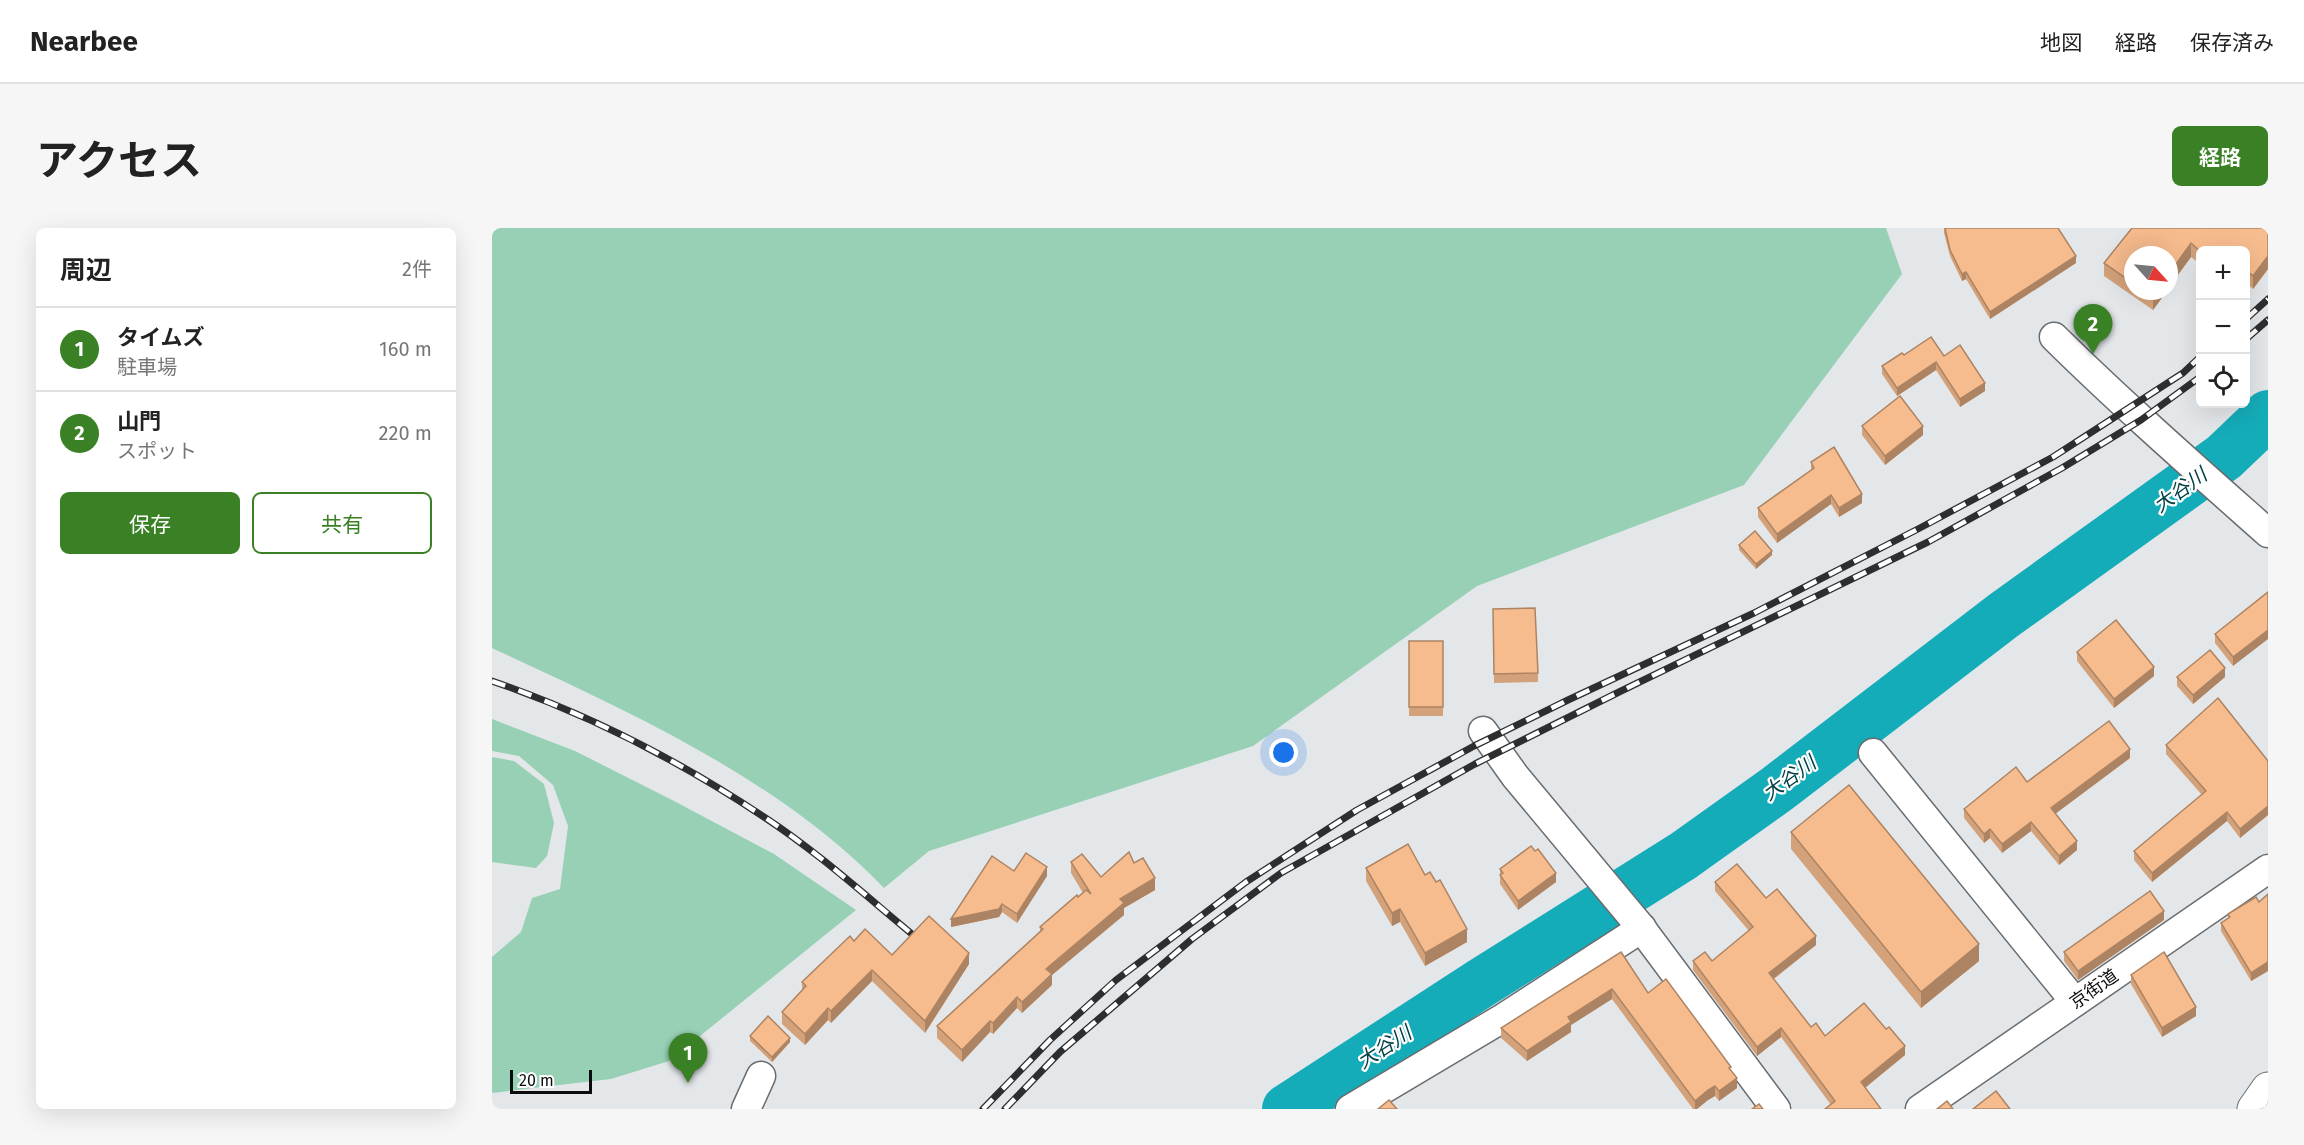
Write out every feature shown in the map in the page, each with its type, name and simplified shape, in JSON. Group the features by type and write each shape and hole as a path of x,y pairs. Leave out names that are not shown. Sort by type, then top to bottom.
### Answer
{"main road":[{"path":"2254,1109 2268,1089"}],"street":[{"path":"2054,337 2128,409 2268,533"},
{"path":"1483,731 1515,776 1640,926 1776,1109"},
{"path":"1873,753 2075,1002"},
{"name":"京街道","path":"1920,1109 2268,869"},
{"path":"1350,1109 1503,1018 1640,926"},
{"path":"746,1109 761,1076"}],"green space":[{"path":"492,228 1886,228 1902,274 1744,485 1477,586 1253,746 929,851 884,888 842,849 797,813 749,780 648,723 492,648"},
{"path":"492,719 575,751 674,801 774,854 856,910 669,1061 611,1079 492,1093 492,957 521,932 532,898 560,889 568,826 553,785 519,756 492,751"},
{"path":"492,757 514,761 544,784 554,823 547,856 536,868 492,862"}],"building":[{"path":"1945,228 2058,228 2076,256 1990,312 1966,272 1962,274 1950,250"},
{"path":"2132,228 2268,228 2268,256 2253,276 2250,273 2250,246 2196,247 2191,243 2178,261 2178,246 2124,246 2124,277 2104,263"},
{"path":"1931,337 1944,356 1960,345 1985,383 1960,399 1936,362 1897,388 1882,366"},
{"path":"1900,396 1923,426 1885,456 1862,426"},
{"path":"1834,447 1862,494 1839,508 1831,495 1777,534 1758,508 1814,468 1811,462"},
{"path":"1755,531 1772,551 1756,564 1739,545"},
{"path":"2268,592 2268,630 2233,657 2215,634"},
{"path":"1535,608 1538,673 1494,674 1493,609"},
{"path":"2116,620 2154,667 2114,699 2077,652"},
{"path":"1409,641 1443,641 1443,707 1409,707"},
{"path":"2210,650 2225,668 2193,695 2177,677"},
{"path":"2218,698 2268,761 2268,806 2240,829 2227,812 2152,873 2134,851 2206,791 2166,745"},
{"path":"2109,721 2130,749 2051,808 2077,841 2059,856 2031,822 2002,844 1990,829 1984,834 1964,809 2016,767 2027,782"},
{"path":"1849,785 1979,944 1921,992 1791,832"},
{"path":"1408,844 1425,875 1430,872 1436,882 1440,880 1467,929 1425,953 1400,909 1392,913 1366,868"},
{"path":"1531,846 1535,851 1538,849 1556,873 1518,901 1500,875 1503,873 1500,869"},
{"path":"1129,852 1134,863 1143,858 1155,878 1120,899 1124,903 1046,969 1052,974 1022,1002 1017,997 993,1023 990,1021 962,1050 937,1026 1043,929 1040,927 1077,895 1078,897 1086,890 1091,894 1071,862 1082,854 1101,877"},
{"path":"1026,853 1047,867 1017,914 1002,904 999,909 951,919 992,856 1014,871"},
{"path":"1737,864 1766,898 1777,889 1816,936 1769,973 1811,1027 1816,1023 1825,1036 1864,1003 1886,1029 1889,1027 1905,1046 1861,1082 1881,1109 1825,1109 1835,1101 1781,1028 1757,1047 1693,961 1705,952 1712,961 1753,927 1715,882"},
{"path":"2150,891 2164,911 2078,971 2064,952"},
{"path":"2268,894 2268,962 2251,973 2221,923 2230,917 2228,914 2256,897 2259,902"},
{"path":"929,916 969,953 925,1021 872,970 831,1011 828,1008 805,1034 782,1012 806,986 802,982 850,936 854,941 865,929 892,955"},
{"path":"1621,952 1648,993 1666,979 1737,1078 1719,1091 1715,1086 1695,1101 1612,989 1568,1017 1571,1022 1527,1051 1501,1028"},
{"path":"2164,952 2196,1007 2162,1028 2131,975"},
{"path":"768,1016 790,1038 772,1057 750,1036"},
{"path":"1996,1091 2010,1109 1973,1109"},
{"path":"1389,1100 1397,1109 1378,1109"},
{"path":"1947,1101 1953,1109 1937,1109"},
{"path":"1759,1104 1763,1109 1752,1109"}],"waterway":[{"name":"大谷川","path":"1287,1109 1683,856 1777,789 2004,615 2224,457 2268,415"}],"railway":[{"path":"2250,315 2268,299"},
{"path":"2250,336 2268,320"},
{"path":"983,1109 1050,1040 1116,980 1246,882 1357,810 1474,746 1754,613 2053,457 2183,373 2196,361"},
{"path":"1005,1109 1060,1052 1192,939 1281,873 1475,764 1928,542 2062,468 2141,420 2196,380"},
{"path":"492,681 563,708 632,740 732,796 804,845 918,939"}],"place":[{"name":"山門","path":"2093,354"},
{"name":"タイムズ","path":"688,1083"}]}
